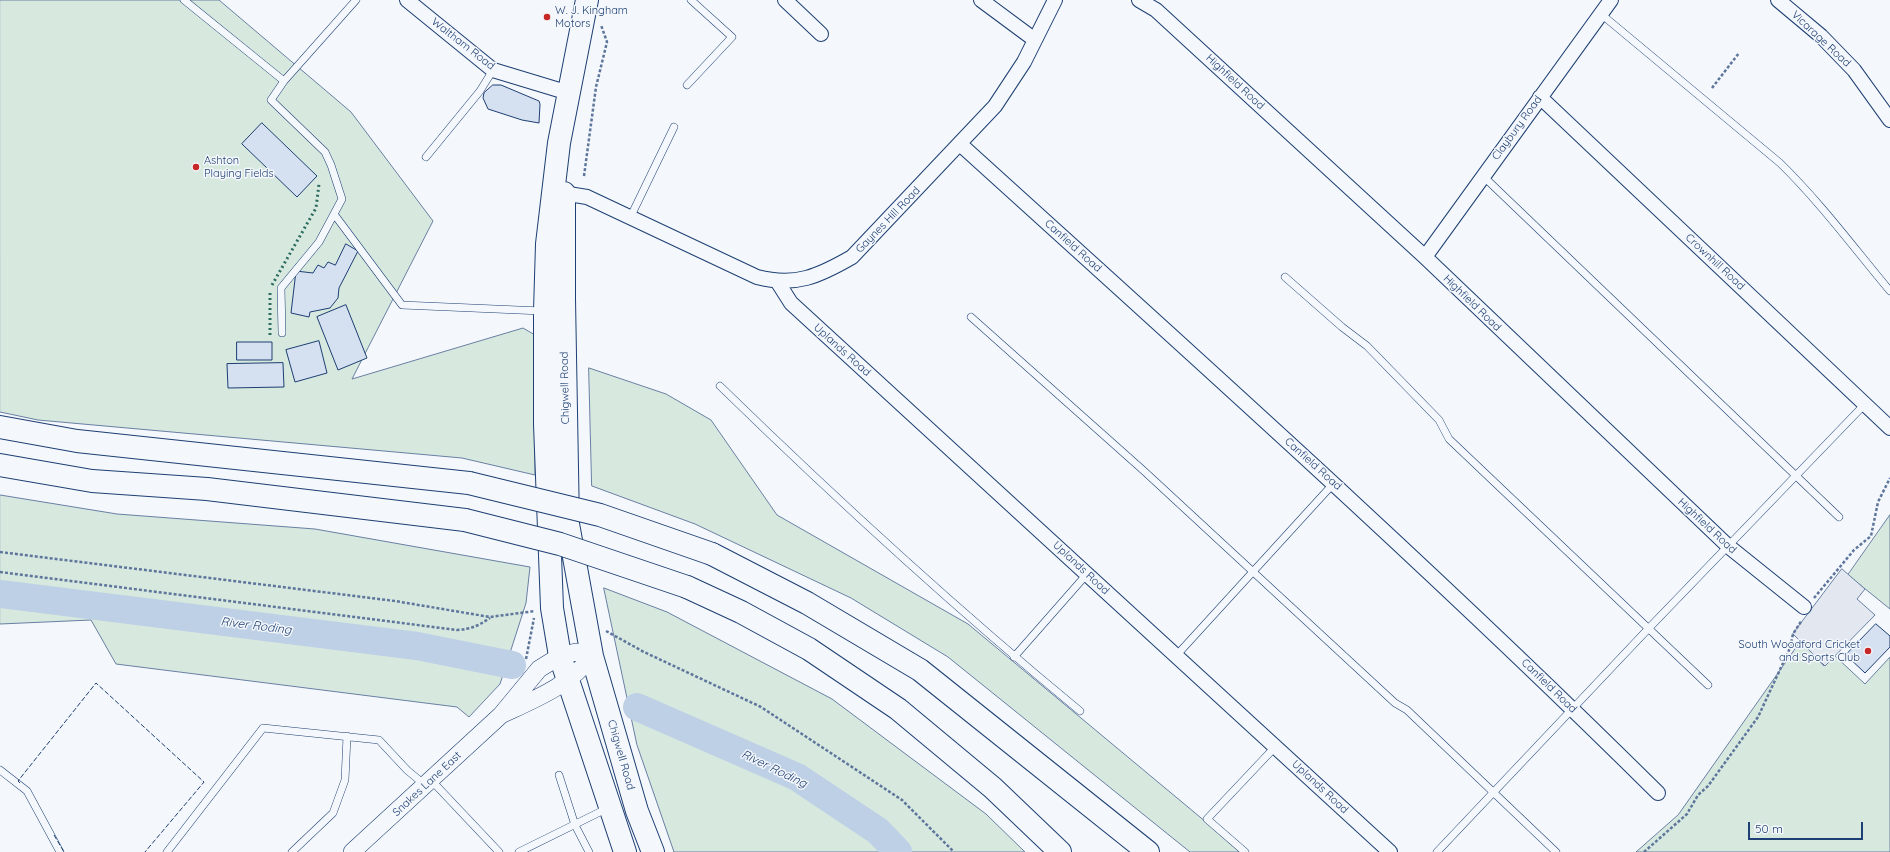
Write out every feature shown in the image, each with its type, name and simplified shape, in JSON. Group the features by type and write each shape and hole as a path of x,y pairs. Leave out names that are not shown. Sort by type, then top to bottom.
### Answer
{"main road":[{"name":"Chigwell Road","path":"587,0 565,118 559,192 559,269 568,524 592,656 637,811 653,852"},
{"name":"Chigwell Road","path":"559,192 547,244 544,311 545,424 551,592 560,656 625,852"},
{"path":"0,428 77,441 469,483 600,515 712,554 807,602 920,670 1148,852"},
{"path":"0,465 92,481 208,489 465,520 560,544 688,587 741,612 809,650 898,709 993,788 1060,852"}],"street":[{"name":"Waltham Road","path":"407,0 493,70 569,93"},
{"path":"785,0 821,34"},
{"path":"981,0 1035,40"},
{"name":"Gaynes Hill Road","path":"559,192 587,198 757,277 777,281 808,279 824,273 852,257 995,106 1024,62 1055,0"},
{"name":"Highfield Road","path":"1139,0 1156,10 1424,257 1728,546 1807,610"},
{"name":"Claybury Road","path":"1424,257 1611,0"},
{"name":"Vicarage Road","path":"1778,0 1821,36 1854,70 1890,120"},
{"name":"Crownhill Road","path":"1540,97 1890,428"},
{"name":"Canfield Road","path":"960,144 1334,483 1573,709 1658,793"},
{"name":"Uplands Road","path":"777,281 791,303 1087,574 1175,657 1276,746 1390,852"},
{"path":"560,656 576,652 592,656 582,669 568,681"},
{"name":"Snakes Lane East","path":"352,852 502,715 539,669 560,656"},
{"name":"Snakes Lane East","path":"502,715 544,695 568,681"}],"lane":[{"path":"184,0 284,81"},
{"path":"282,333 281,288 319,242 342,199 332,165 325,152 270,100 284,81 356,0"},
{"path":"687,86 732,37 691,0"},
{"path":"1601,14 1780,163 1806,188 1825,214 1890,291"},
{"path":"426,157 480,91 493,70"},
{"path":"630,218 674,127"},
{"path":"1483,176 1797,475 1839,517"},
{"path":"334,214 402,305 552,311 559,269"},
{"path":"1285,277 1342,327 1367,346 1439,420 1449,439 1708,685"},
{"path":"971,317 1144,471 1395,703 1407,710 1556,852"},
{"path":"720,386 879,538 1014,656 1080,711"},
{"path":"1437,852 1649,628 1865,404"},
{"path":"1175,657 1334,483"},
{"path":"1014,656 1087,574"},
{"path":"167,852 263,728 379,740 407,770 428,783 499,852"},
{"path":"292,852 333,813 345,780 347,736"},
{"path":"1245,852 1207,819 1276,746"},
{"path":"0,770 27,791 60,852"},
{"path":"559,775 575,825 589,852"},
{"path":"519,852 610,807"}],"path":[{"path":"584,176 596,88 607,42 600,21"},
{"path":"1712,88 1739,53"},
{"path":"1644,852 1687,814 1698,795 1708,786 1758,717 1790,648 1793,634 1807,610 1814,599 1854,550 1871,536 1878,502 1890,478"},
{"path":"0,552 395,601 490,617 529,612"},
{"path":"0,572 457,630 470,629 479,626 490,617"},
{"path":"526,657 536,610"},
{"path":"604,630 644,652 761,707 902,800 954,852"}],"shaded area":[{"name":"Ashton Playing Fields","path":"0,0 219,0 351,112 433,221 352,379 523,328 535,335 535,475 462,458 38,420 0,412"},
{"path":"589,368 666,394 711,420 777,515 968,624 1242,852 1190,852 948,657 851,598 695,524 592,486"},
{"path":"0,495 117,514 315,529 530,567 526,603 500,684 469,717 457,707 116,664 91,620 0,624"},
{"path":"1890,515 1890,609 1848,575"},
{"path":"1842,569 1865,589 1857,599 1875,615 1825,666 1793,634"},
{"path":"604,588 667,612 832,699 986,814 1025,852 674,852 637,745"},
{"path":"1801,641 1824,666 1835,656 1865,684 1890,657 1890,852 1636,852 1678,815"}],"building":[{"path":"493,85 501,85 539,101 539,123 522,120 488,109 483,98 484,93"},
{"path":"262,123 317,176 297,197 242,144"},
{"path":"346,244 358,251 339,288 338,298 330,308 310,312 309,317 291,313 296,271 313,273 318,265 324,268 328,262 335,265"},
{"path":"346,305 367,358 338,370 317,317"},
{"path":"319,341 327,373 295,382 286,350"},
{"path":"237,342 272,342 272,360 237,360"},
{"path":"283,363 284,387 228,388 227,364"},
{"name":"South Woodford Cricket and Sports Club","path":"1876,624 1890,636 1890,647 1865,673 1846,655"}],"waterway":[{"name":"River Roding","path":"0,594 417,646 512,665"},
{"name":"River Roding","path":"637,707 797,777 878,831 898,852"}],"hedge":[{"path":"272,285 316,208 319,184"},
{"path":"270,293 270,335"}],"fence":[{"path":"20,783 18,781 96,683 204,782 145,852"},
{"path":"54,835 64,852"}],"place":[{"name":"W. J. Kingham Motors","path":"547,17"},
{"name":"Ashton Playing Fields","path":"196,167"},
{"name":"South Woodford Cricket and Sports Club","path":"1868,651"}]}
